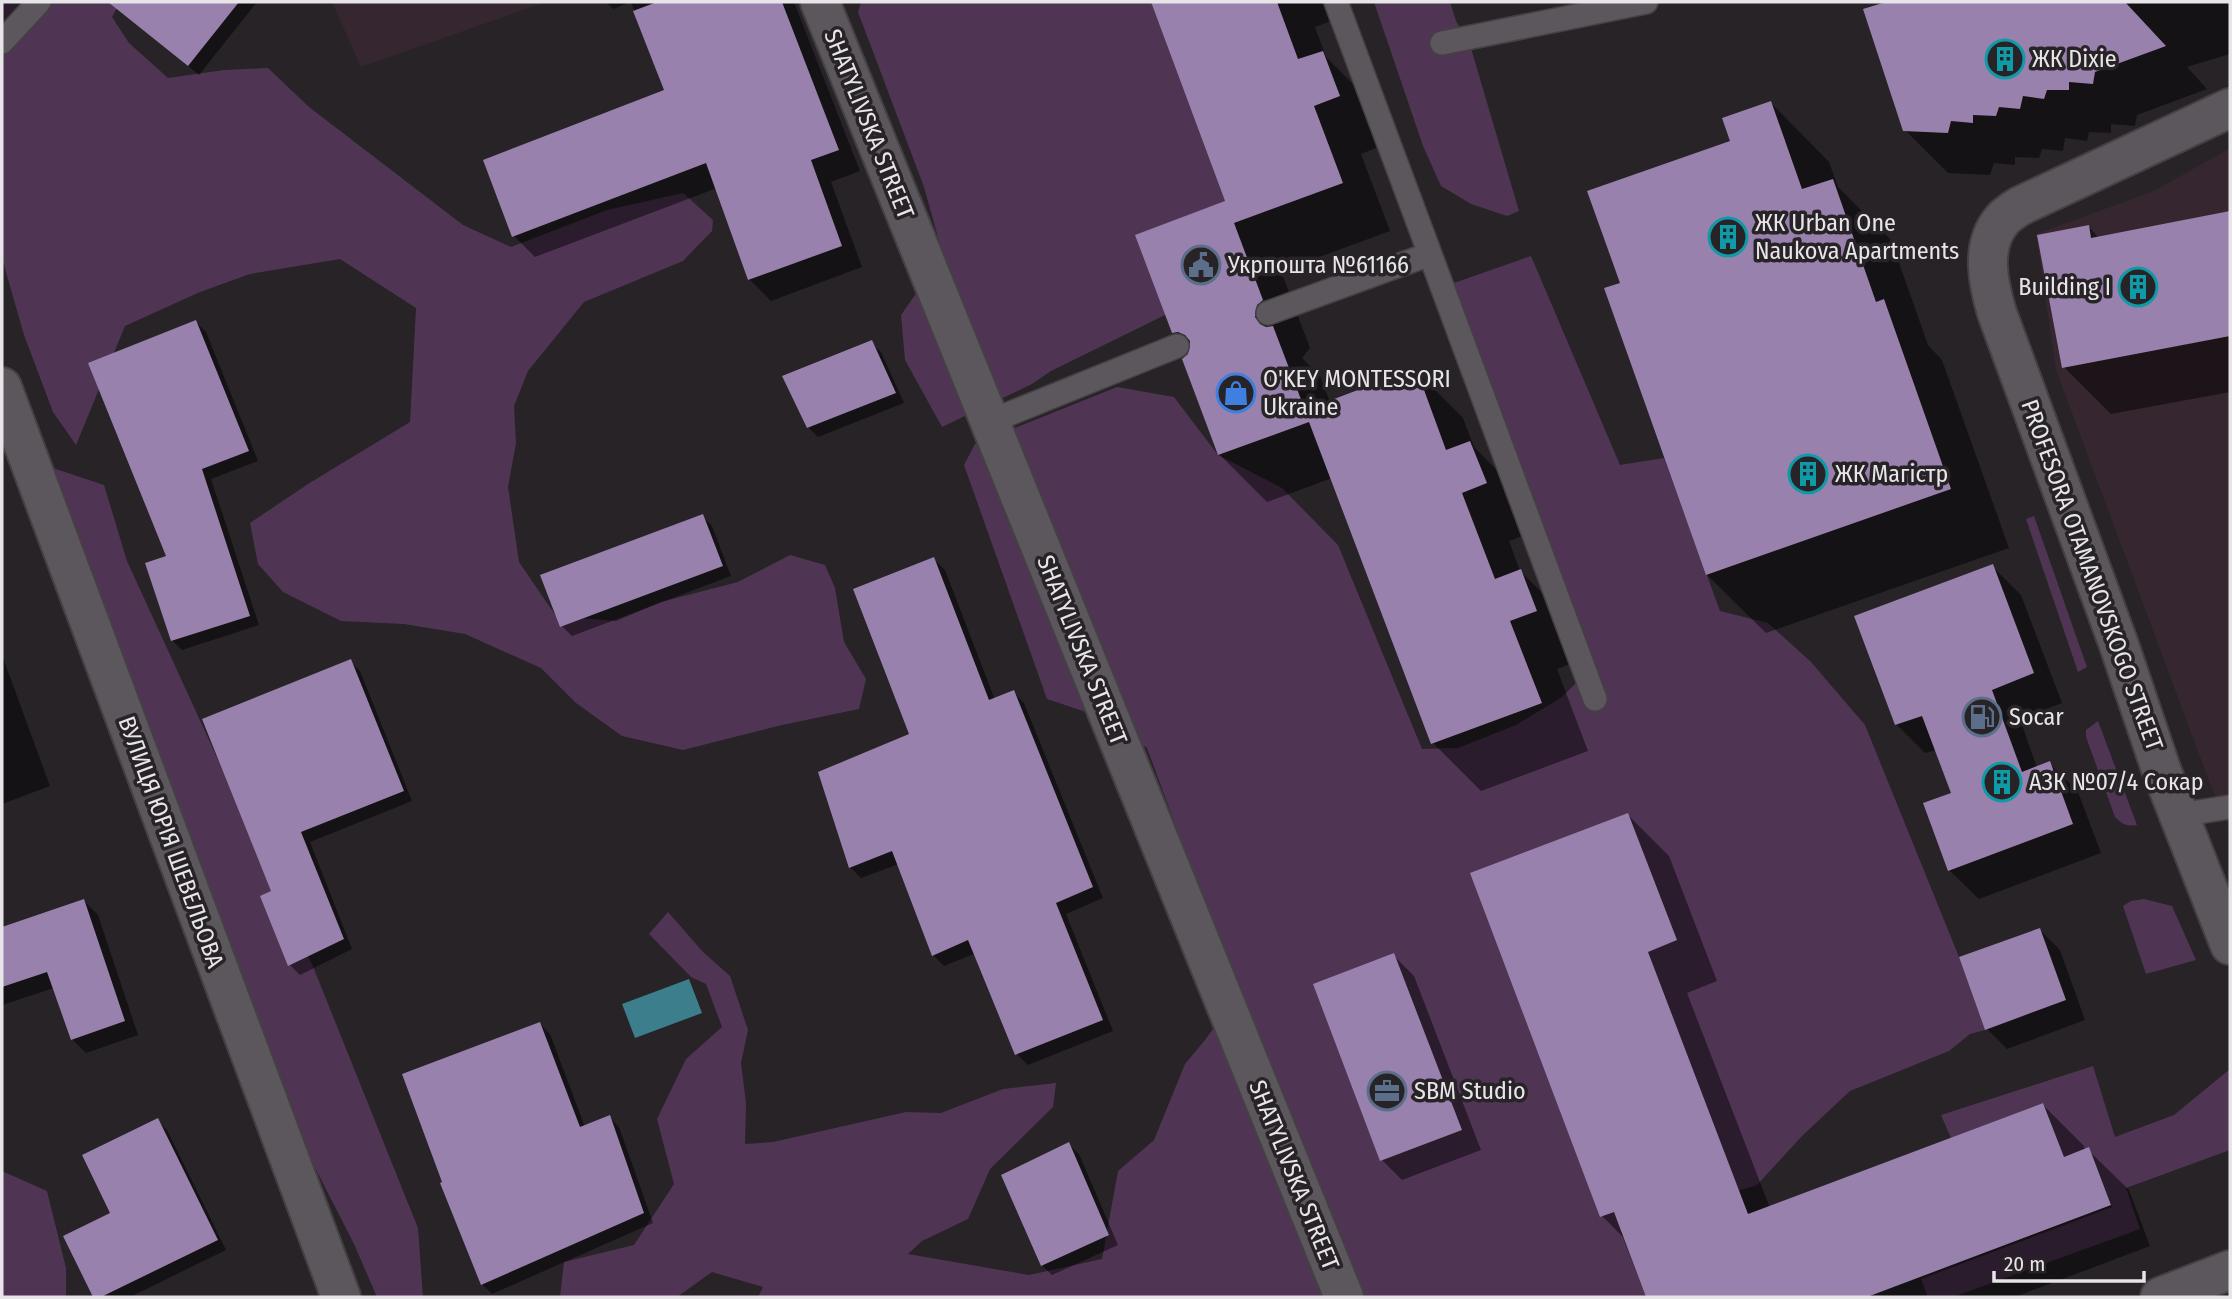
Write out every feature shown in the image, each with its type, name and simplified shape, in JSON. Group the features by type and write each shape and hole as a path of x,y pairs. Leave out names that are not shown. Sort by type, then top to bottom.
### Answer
{"street":[{"name":"SHATYLIVSKA STREET","path":"820,2 1344,1297"},
{"name":"PROFESORA OTAMANOVSKOGO STREET","path":"2230,108 2020,206 2002,219 1990,240 1988,267 1990,290 1997,313 2179,815 2230,945"},
{"name":"ВУЛИЦЯ ЮРІЯ ШЕВЕЛЬОВА","path":"2,387 341,1297"},
{"path":"2160,1297 2230,1270"}],"lane":[{"path":"2,41 39,2"},
{"path":"1336,2 1595,699"},
{"path":"1443,43 1646,2"},
{"path":"1268,313 1430,254"},
{"path":"989,422 1177,345"},
{"path":"2179,815 2230,807"}],"shaded area":[{"path":"4,2 120,2 112,17 129,43 168,78 224,70 268,68 309,107 463,225 511,247 607,210 683,193 713,220 712,231 683,261 584,302 528,371 514,406 516,443 508,487 519,562 556,616 616,621 661,602 738,582 790,555 825,565 835,588 844,642 866,679 859,709 683,750 622,736 576,703 541,668 465,634 404,624 341,621 283,592 258,564 250,523 410,422 416,308 340,259 250,274 200,292 125,326 76,445 53,412 24,335 2,258"},
{"path":"332,2 546,2 361,67"},
{"path":"861,2 1151,2 1225,201 1165,315 942,427 905,360 901,315 943,255 924,187 858,12"},
{"path":"1374,2 1450,2 1456,21 1470,45 1519,211 1507,216 1471,204 1441,186 1423,146"},
{"path":"2230,148 2230,830 2209,781 2056,370 2036,234 2154,191"},
{"path":"1531,256 1620,465 1664,458 1720,611 1768,623 1811,662 1865,725 1959,957 1985,1030 1970,1034 1949,1051 1850,1091 1802,1136 1757,1185 1628,1225 1621,1233 1646,1297 758,1297 763,1287 712,1272 677,1297 560,1297 564,1262 634,1245 674,1184 657,1119 686,1059 722,1027 706,984 691,977 649,934 668,912 703,952 730,976 748,1030 741,1063 746,1103 745,1144 773,1142 906,1112 941,1113 1003,1089 1056,1083 1053,1107 990,1169 968,1219 922,1241 908,1254 1029,1275 1102,1259 1118,1171 1154,1140 1185,1064 1241,990 1204,902 1147,748 1098,716 1047,699 964,465 975,444 1117,387 1174,397 1218,455 1282,488 1338,545 1422,749 1458,748 1516,725 1562,697 1595,664 1451,284"},
{"path":"53,468 104,485 127,561 314,969 418,1228 423,1297 377,1297 354,1244 305,1148"},
{"path":"2034,516 2087,667 2078,672 2026,519"},
{"path":"2098,721 2137,825 2130,826 2115,817 2086,737 2086,730"},
{"path":"2144,899 2172,906 2196,960 2146,974 2123,906 2131,901"},
{"path":"2093,1066 2115,1137 2174,1115 2230,1069 2230,1150 2126,1188 2140,1229 1953,1297 1928,1297 1921,1279 2112,1207 2089,1148 2064,1157 2043,1103 1951,1138 1941,1115"},
{"path":"2,1171 47,1191 66,1268 66,1297 2,1297"}],"water":[{"path":"689,979 702,1013 635,1038 622,1004"}],"building":[{"path":"108,2 239,2 188,66"},
{"path":"657,2 782,2 839,150 811,160 842,246 748,280 706,163 512,237 483,160 664,90 633,11"},
{"path":"1151,2 1277,2 1298,59 1323,51 1340,96 1314,106 1343,183 1234,223 1263,300 1257,305 1255,317 1266,327 1273,326 1305,410 1416,368 1446,450 1470,441 1487,483 1462,493 1495,579 1521,569 1537,611 1510,621 1542,703 1431,744 1309,422 1218,455 1182,359 1188,354 1190,341 1185,335 1172,333 1135,235 1225,201"},
{"name":"ЖК Dixie","path":"1886,2 2125,2 2166,46 2095,72 2093,84 2069,82 2069,90 2047,90 2044,99 2023,96 2020,109 1999,107 1996,116 1973,115 1973,123 1951,121 1948,133 1903,131 1863,9"},
{"name":"ЖК Urban One Naukova Apartments","path":"1771,101 1802,189 1833,179 1876,302 1884,299 1951,489 1706,575 1604,288 1620,283 1587,191 1730,141 1722,118"},
{"name":"Building І","path":"2230,211 2230,336 2062,368 2037,235 2089,225 2091,238"},
{"path":"196,320 249,451 202,469 250,616 171,641 145,563 166,556 88,363"},
{"path":"872,340 896,393 807,428 782,376"},
{"path":"703,514 723,566 560,627 540,575"},
{"path":"934,557 989,700 1014,690 1093,887 1056,903 1103,1020 1015,1055 968,940 932,956 892,851 849,868 818,772 909,734 853,589"},
{"path":"1993,564 2034,673 1992,690 2022,772 2050,761 2073,824 1948,871 1923,803 1951,793 1922,716 1895,725 1854,616"},
{"path":"351,659 404,791 301,832 344,939 288,966 260,896 271,891 202,719"},
{"path":"1628,813 1677,940 1648,952 1748,1214 2043,1103 2064,1157 2089,1147 2111,1205 1867,1297 1646,1297 1614,1212 1600,1217 1470,873"},
{"path":"84,899 125,1021 71,1040 47,972 2,987 2,927"},
{"path":"2040,928 2066,1000 1985,1030 1959,957"},
{"path":"1394,953 1462,1130 1380,1161 1313,984"},
{"path":"540,1022 580,1127 610,1115 644,1213 481,1285 440,1183 442,1182 402,1074"},
{"path":"158,1118 218,1240 101,1297 93,1297 63,1236 110,1213 82,1155"},
{"path":"1069,1142 1109,1235 1041,1266 1001,1175"}],"place":[{"name":"ЖК Dixie","path":"2005,59"},
{"name":"ЖК Urban One Naukova Apartments","path":"1728,237"},
{"name":"Укрпошта №61166","path":"1201,265"},
{"name":"Building І","path":"2138,287"},
{"name":"O'KEY MONTESSORI Ukraine","path":"1236,393"},
{"name":"ЖК Магістр","path":"1808,474"},
{"name":"Socar","path":"1982,717"},
{"name":"АЗК №07/4 Сокар","path":"2002,782"},
{"name":"SBM Studio","path":"1387,1091"}]}
